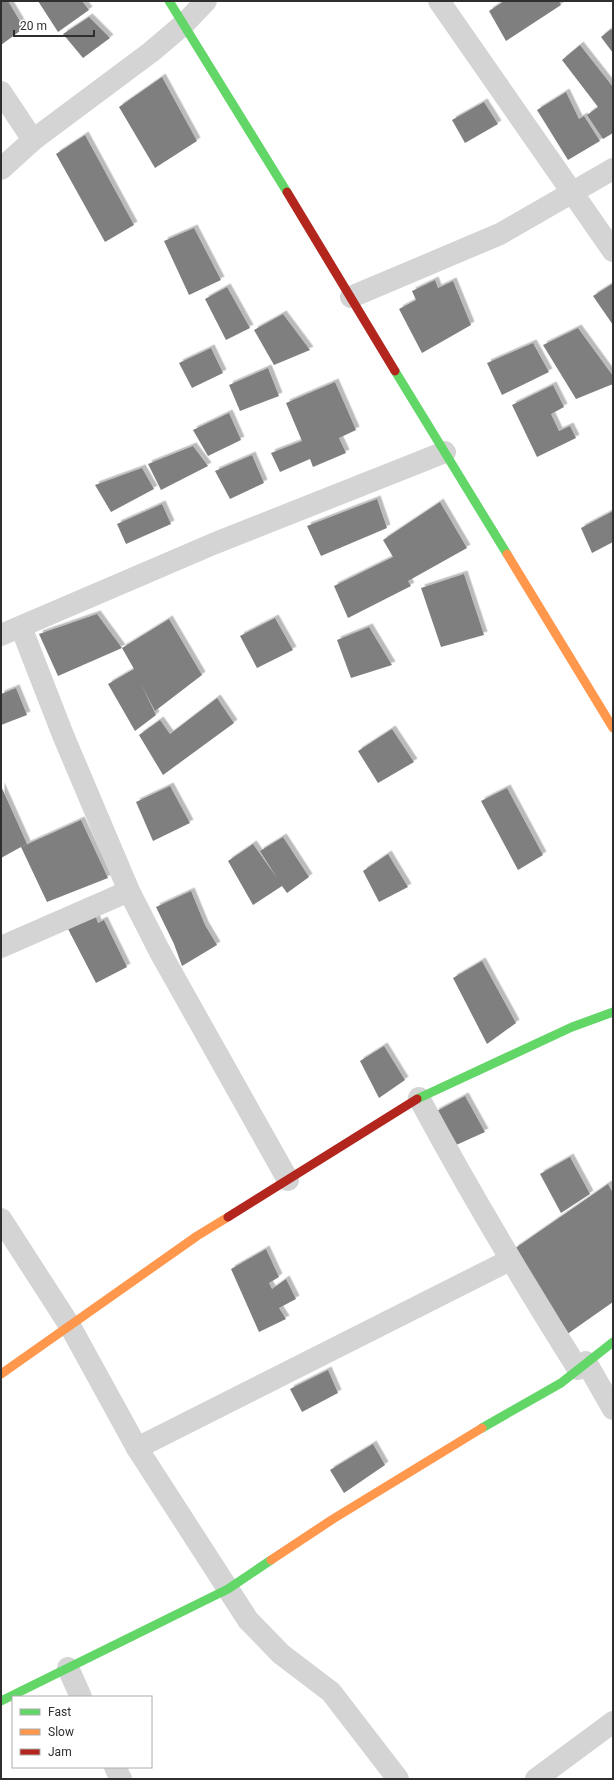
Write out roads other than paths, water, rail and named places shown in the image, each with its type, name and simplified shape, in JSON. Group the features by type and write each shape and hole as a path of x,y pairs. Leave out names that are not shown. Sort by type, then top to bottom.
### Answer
{"street":[{"path":"169,1 613,728"},
{"path":"1,169 33,140 151,52 184,24 206,1"},
{"path":"439,1 613,251"},
{"path":"1,92 33,140"},
{"path":"351,297 500,234 613,169"},
{"path":"1,635 212,544 445,452"},
{"path":"21,627 63,735 129,891 160,952 288,1180"},
{"path":"1,947 129,891"},
{"path":"1,1374 198,1236 327,1154 419,1098 572,1027 613,1012"},
{"path":"419,1098 470,1193 510,1260 613,1409"},
{"path":"1,1219 70,1326 137,1448 248,1620 281,1654 331,1692 398,1779"},
{"path":"137,1448 510,1260"},
{"path":"1,1700 228,1589 353,1507 447,1448 561,1382 613,1342"},
{"path":"68,1668 82,1696"},
{"path":"536,1779 613,1722"},
{"path":"116,1768 121,1779"}]}
